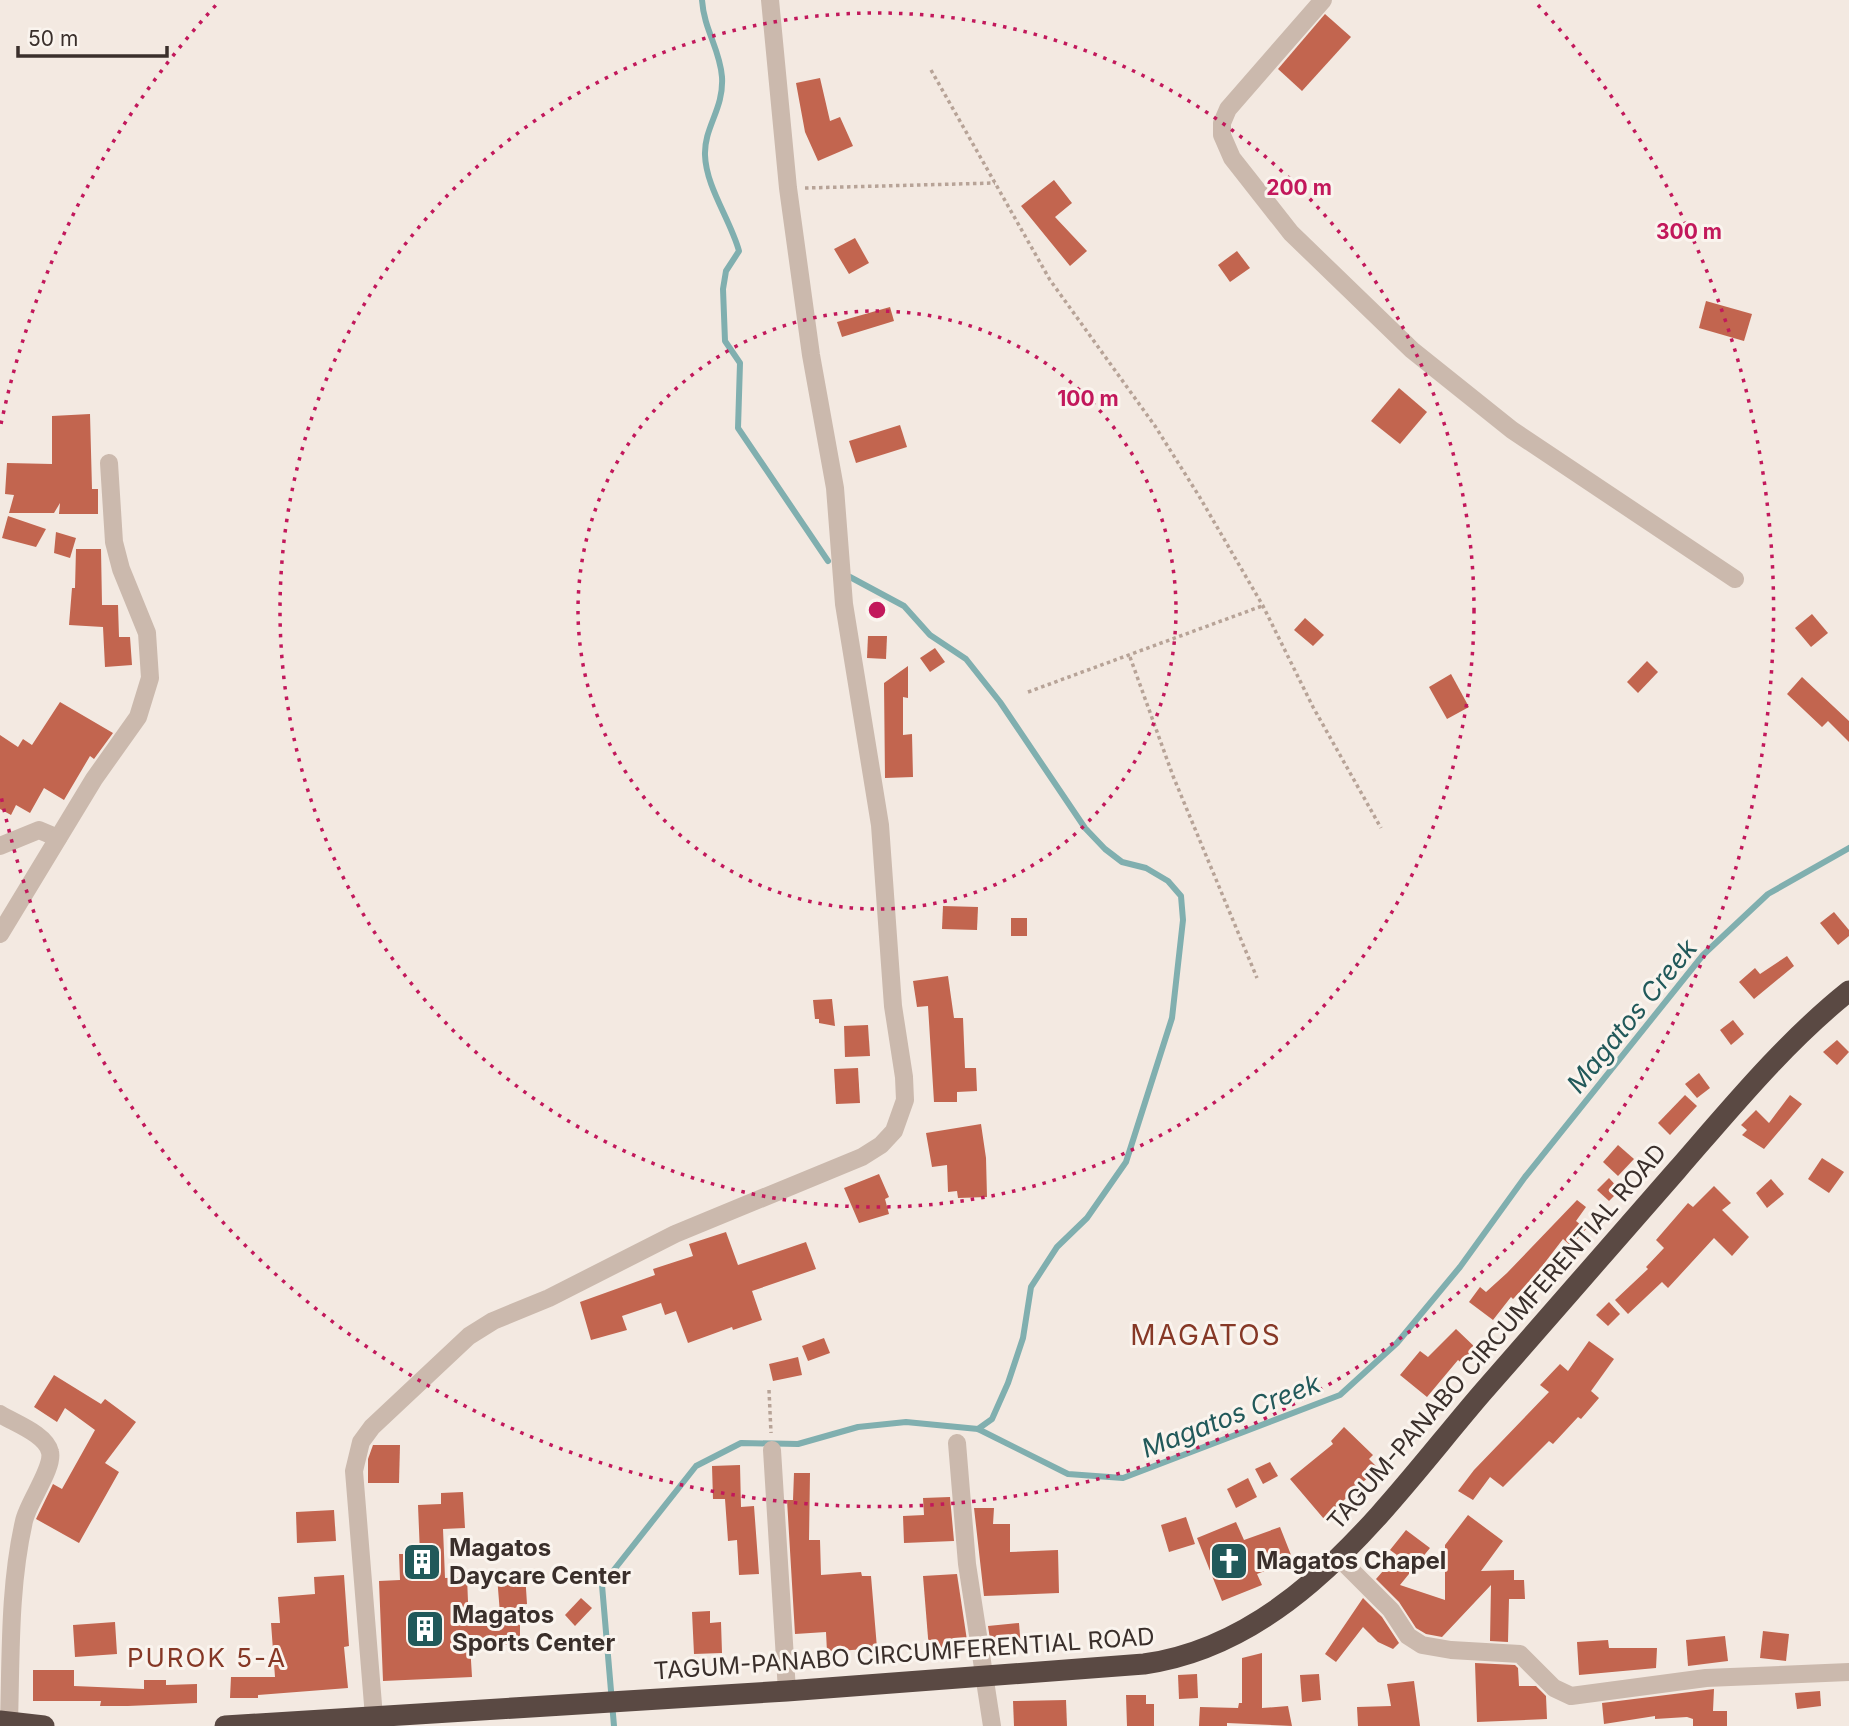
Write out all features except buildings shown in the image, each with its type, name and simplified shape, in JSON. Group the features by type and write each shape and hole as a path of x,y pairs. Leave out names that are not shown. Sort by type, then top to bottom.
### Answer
{"highway":[{"name":"TAGUM-PANABO CIRCUMFERENTIAL ROAD","path":"225,1726 374,1717 451,1719 548,1705 787,1691 1144,1664 1193,1654 1245,1630 1339,1558 1710,1132 1798,1036 1849,990"},
{"path":"5,1722 44,1726"}],"street":[{"path":"374,1717 354,1471 361,1442 372,1427 469,1336 493,1321 550,1297 675,1234 862,1157 881,1145 894,1131 903,1113 904,1077 892,996 880,825 844,604 835,488 811,355 788,188 770,0"},
{"path":"1323,0 1228,108 1222,123 1222,135 1232,158 1291,233 1412,350 1513,430 1735,579"},
{"path":"0,934 58,838 138,717 150,678 147,633 121,569 114,542 109,463"},
{"path":"0,846 39,830 58,838"},
{"path":"0,1414 44,1442 51,1453 47,1470 24,1516 7,1578 5,1722"},
{"path":"957,1443 967,1564 992,1726"},
{"path":"772,1450 787,1691"},
{"path":"1339,1558 1391,1610 1414,1641 1442,1649 1520,1654 1554,1688 1571,1696 1706,1678 1849,1672"}],"path":[{"path":"931,70 1049,280 1155,426 1263,606 1313,707 1381,828"},
{"path":"788,188 995,183"},
{"path":"1028,692 1130,657 1263,606"},
{"path":"1130,657 1173,776 1257,978"},
{"path":"769,1390 771,1422"}],"waterway":[{"path":"702,0 722,77 720,99 706,145 706,167 739,251 726,271 723,289 725,341 740,363 738,428 828,561"},
{"path":"850,577 904,606 930,635 966,659 1000,702 1085,828 1122,862 1146,868 1168,881 1181,896 1183,920 1172,1018 1126,1162 1087,1218 1057,1247 1031,1287 1023,1338 1008,1383 992,1419 978,1429"},
{"name":"Magatos Creek","path":"614,1726 602,1585 696,1466 741,1443 798,1444 858,1427 906,1422 978,1429 1068,1474 1123,1478 1340,1395 1397,1343 1460,1267 1525,1177 1703,955 1768,894 1849,848"}],"place":[{"name":"Magatos Chapel","path":"1229,1561"},
{"name":"Magatos Daycare Center","path":"422,1562"},
{"name":"Magatos Sports Center","path":"425,1629"}],"district":[{"name":"MAGATOS","path":"1206,1335"},
{"name":"PUROK 5-A","path":"207,1658"}]}
